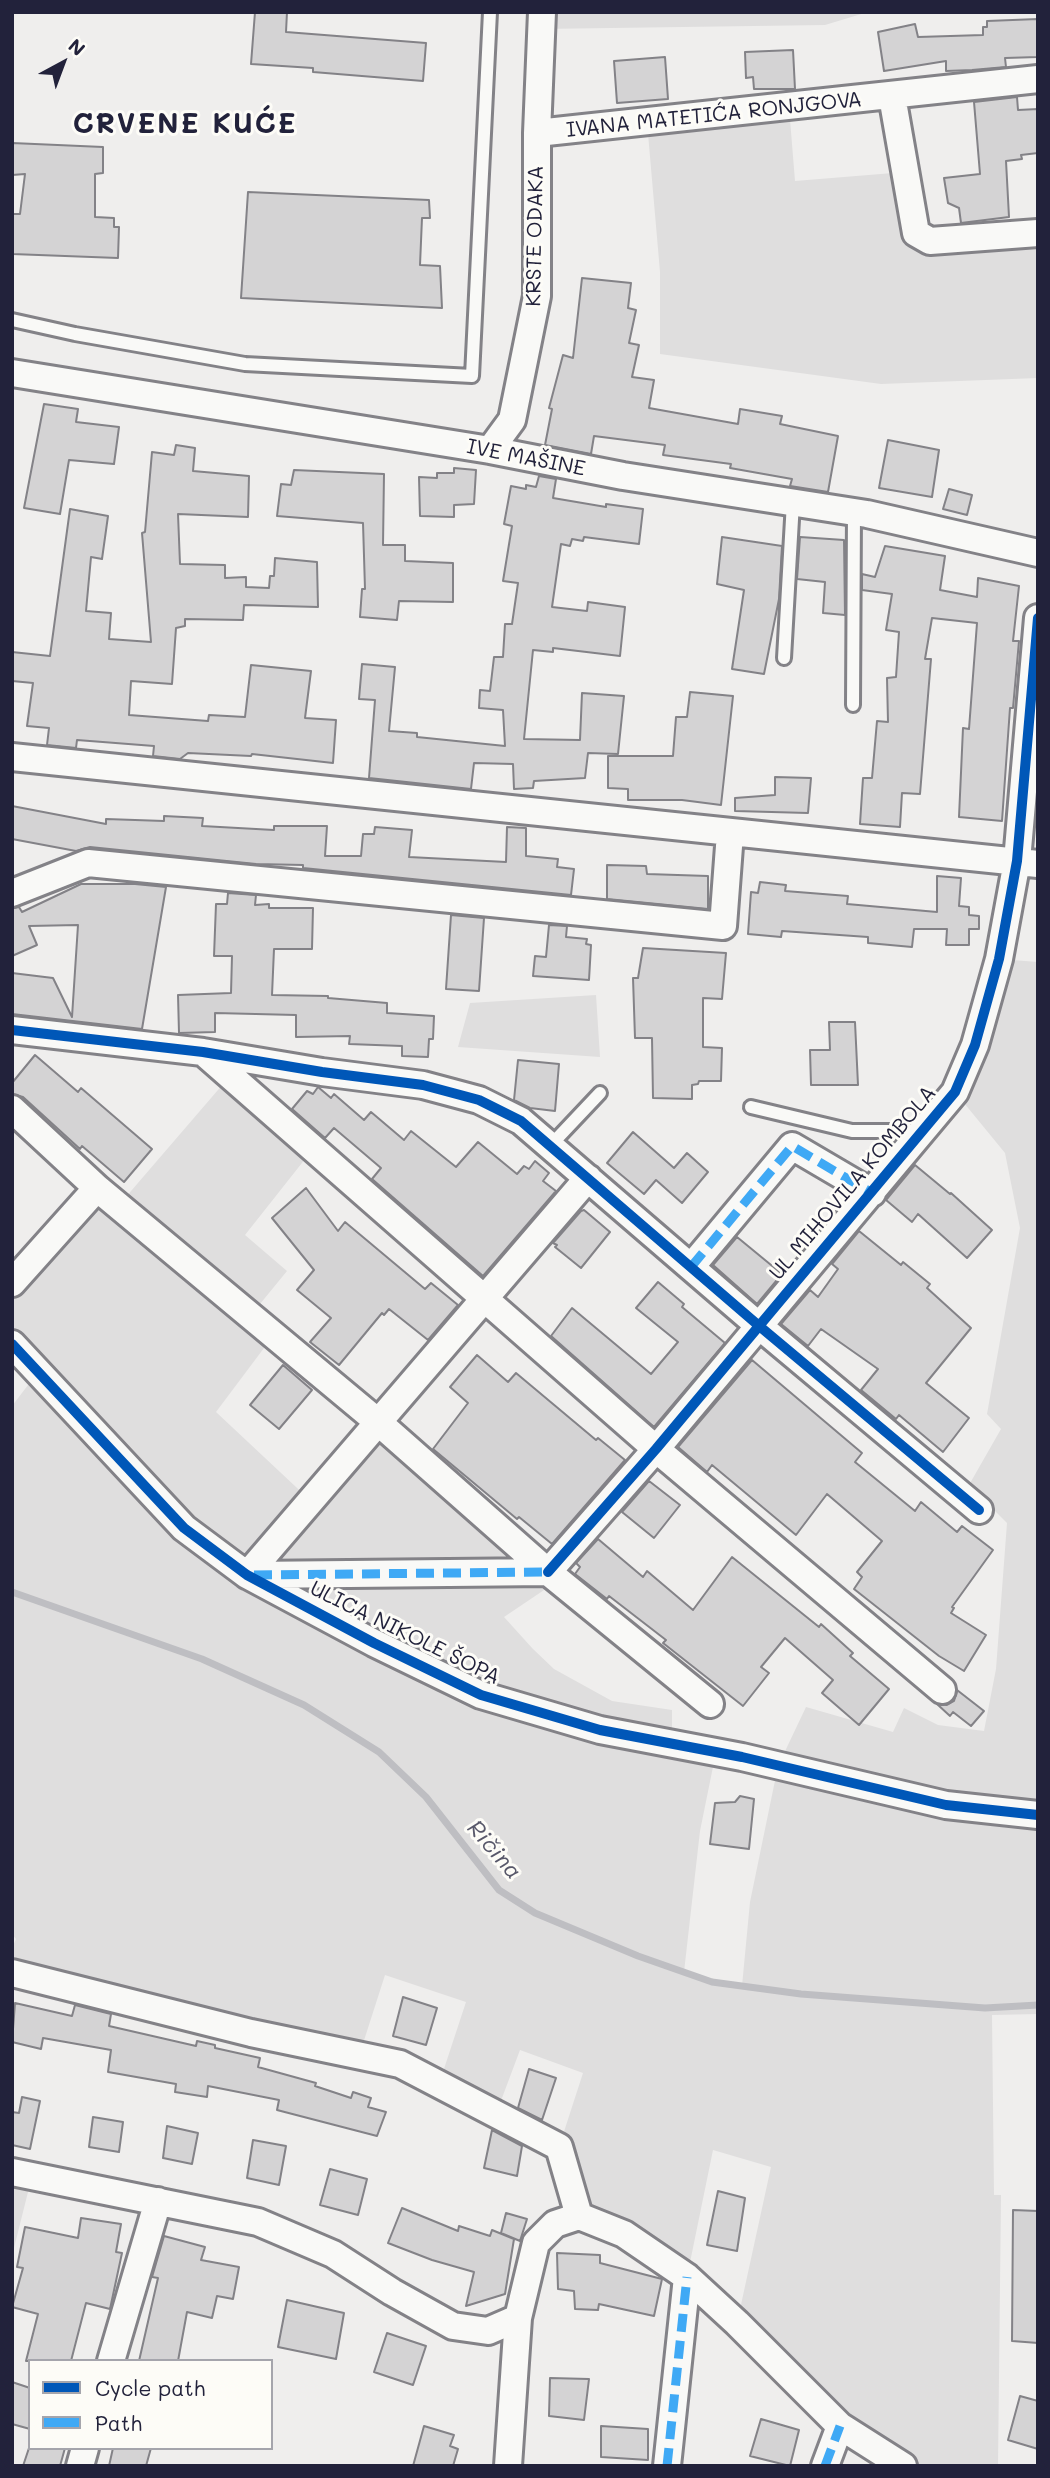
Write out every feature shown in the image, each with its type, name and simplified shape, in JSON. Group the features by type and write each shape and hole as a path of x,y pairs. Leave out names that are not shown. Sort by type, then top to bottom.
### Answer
{"street":[{"name":"KRSTE ODAKA","path":"490,450 512,420 537,296 537,133 542,12"},
{"name":"IVANA MATETIĆA RONJGOVA","path":"537,133 1038,79"},
{"name":"IVANA MATETIĆA RONJGOVA","path":"892,96 916,233 930,241 1038,233"},
{"name":"IVE MAŠINE","path":"12,373 490,450 622,477 854,512 1038,553"},
{"name":"UL MIHOVILA KOMBOLA","path":"548,1572 656,1448 955,1092 975,1045 1028,863 1038,618"},
{"path":"12,757 1028,863"},
{"path":"12,893 88,863 723,926 730,833"},
{"path":"12,1030 203,1052 322,1072 424,1085 479,1100 521,1121 979,1510"},
{"path":"203,1052 656,1448 942,1690"},
{"path":"12,1109 97,1188 379,1422 548,1572 710,1704"},
{"path":"691,1267 792,1146 872,1193"},
{"path":"257,1581 379,1422 588,1178"},
{"path":"12,1283 97,1188"},
{"name":"ULICA NIKOLE ŠOPA","path":"12,1344 184,1528 257,1581 374,1643 481,1695 600,1730 741,1757 946,1805 1038,1815"},
{"path":"257,1581 548,1572"},
{"path":"12,1973 251,2033 400,2064 559,2147 579,2216"},
{"path":"12,2172 258,2222 333,2254 453,2326 488,2330 518,2318"},
{"path":"112,2359 159,2202"},
{"path":"509,2466 518,2318 537,2243 555,2224 579,2216 624,2234 687,2277 840,2426 903,2466"},
{"path":"667,2466 687,2277"},
{"path":"825,2466 840,2426"}],"lane":[{"path":"12,320 245,364 472,376 490,12"},
{"path":"784,658 793,502"},
{"path":"853,705 854,512"},
{"path":"550,1146 600,1093"},
{"path":"751,1107 852,1131 923,1131"}],"shaded area":[{"path":"542,12 868,12 825,25 540,29"},
{"path":"789,107 795,181 893,173 916,233 1038,233 1038,378 881,384 660,354 660,272 647,122"},
{"path":"999,959 1038,962 1038,2014 992,2015 994,2195 1001,2195 998,2466 903,2466 737,2323 771,2167 713,2150 687,2277 579,2216 559,2147 583,2073 520,2050 496,2114 439,2084 466,2002 385,1975 359,2056 12,1973 12,1948 16,1939 12,1934 12,1406 38,1372 12,1344 12,1283 97,1188 119,1205 230,1076 313,1149 245,1235 287,1271 251,1315 273,1336 216,1412 312,1502 378,1422 553,1584 504,1617 533,1649 554,1669 612,1701 672,1710 672,1744 716,1752 700,1831 684,1972 712,1982 742,1986 750,1902 778,1766 806,1707 893,1732 904,1708 938,1725 984,1731 996,1669 1007,1523 969,1485 1001,1429 987,1414 1020,1228 1005,1153 955,1092"},
{"path":"596,995 600,1057 458,1047 470,1003"},
{"path":"12,2172 32,2176 12,2256"}],"building":[{"path":"255,12 287,12 286,32 426,43 423,81 313,72 313,68 251,64"},
{"path":"1038,19 1038,57 1005,58 1006,67 946,71 946,61 884,71 878,32 915,24 918,37 983,35 983,27 987,27 987,21"},
{"path":"793,50 795,89 754,89 753,77 746,78 745,52"},
{"path":"665,57 668,99 617,103 614,61"},
{"path":"1017,97 1018,110 1038,109 1038,153 1021,155 1022,159 1006,161 1009,217 961,223 959,208 948,203 944,178 980,174 974,102"},
{"path":"12,143 103,147 103,173 95,174 95,217 114,218 114,227 119,227 118,258 12,254 12,214 20,214 25,174 12,175"},
{"path":"248,192 429,200 430,218 422,218 420,265 440,266 442,308 241,298"},
{"path":"582,278 631,283 628,308 636,310 629,343 639,345 632,377 654,380 649,408 738,424 740,409 782,416 780,424 838,436 828,492 790,486 792,479 730,468 731,464 663,455 665,445 594,436 591,454 545,445 552,409 549,408 563,355 573,358"},
{"path":"44,404 78,409 76,422 119,427 114,464 69,460 60,514 24,508"},
{"path":"888,440 939,450 932,497 879,488"},
{"path":"176,445 195,448 193,471 249,476 248,517 178,514 180,564 225,565 225,578 246,577 246,587 269,588 270,576 274,576 275,558 317,562 318,607 244,605 243,620 185,619 185,626 176,628 172,684 131,681 129,715 208,721 209,715 245,717 251,665 311,671 305,718 336,720 333,763 252,754 188,753 180,759 153,756 154,746 77,740 76,748 47,745 49,728 27,726 33,683 12,681 12,652 50,656 70,509 108,516 102,559 91,557 86,611 111,613 109,639 151,642 142,533 145,532 152,452 174,455"},
{"path":"454,468 476,470 474,504 454,505 454,517 420,516 419,477 437,478 437,473 454,473"},
{"path":"294,470 384,474 383,545 405,545 405,561 453,563 453,602 399,601 397,620 360,617 362,589 365,589 363,523 277,516 281,484 291,485"},
{"path":"539,476 556,479 553,498 606,507 606,504 643,509 639,544 584,537 583,541 572,539 570,546 561,544 552,607 587,611 588,602 625,607 620,656 553,648 553,652 533,650 524,739 580,740 582,693 624,696 618,754 588,753 585,778 534,781 533,788 514,789 513,764 474,763 471,789 369,778 375,700 359,699 362,664 395,667 389,731 417,733 417,737 505,746 503,710 479,708 480,690 490,691 494,657 503,657 505,624 512,624 518,583 503,581 512,526 504,524 511,486 526,489 526,485 536,487"},
{"path":"949,489 972,495 967,515 943,509"},
{"path":"722,537 782,546 779,599 764,674 732,669 744,590 717,584"},
{"path":"800,537 844,540 845,615 823,613 825,582 797,579"},
{"path":"885,546 945,556 940,590 977,597 978,578 1019,586 1013,641 1019,641 1013,708 1010,708 1002,821 959,817 963,728 969,729 977,623 932,618 925,659 931,659 920,794 902,793 900,827 860,824 863,778 872,778 877,721 888,722 887,678 896,677 899,632 886,630 892,594 862,590 862,574 875,577"},
{"path":"690,692 733,696 721,805 682,800 628,800 628,789 608,788 608,756 673,756 676,717 687,717"},
{"path":"775,777 811,778 808,813 735,811 735,798 775,795"},
{"path":"12,806 106,824 106,819 164,821 164,816 203,818 202,826 274,830 274,826 327,826 325,856 361,856 363,834 374,834 375,827 412,830 409,857 506,862 507,827 526,828 526,856 558,859 557,867 574,869 571,895 303,868 303,865 256,864 90,847 76,851 12,839"},
{"path":"607,865 646,866 647,874 708,876 708,909 607,899"},
{"path":"937,876 961,878 959,906 969,907 969,915 979,916 979,929 969,929 969,945 946,945 947,929 914,929 912,947 868,943 868,937 782,931 781,937 748,934 751,892 758,893 760,882 786,885 785,891 848,896 847,904 937,912"},
{"path":"81,884 166,887 142,1029 12,1014 12,973 53,978 72,1017 78,925 29,926 37,945 12,956 12,908 19,907 22,912"},
{"path":"228,893 256,895 255,905 269,904 269,908 313,908 312,949 274,949 272,995 328,996 387,1003 387,1013 434,1016 433,1039 429,1039 428,1057 402,1056 402,1046 349,1044 350,1036 296,1037 296,1015 215,1013 215,1032 179,1033 178,995 231,993 232,956 214,956 216,904 227,904"},
{"path":"451,915 484,918 479,991 446,989"},
{"path":"549,925 567,926 566,937 587,939 586,944 591,945 589,980 533,976 535,956 546,957"},
{"path":"643,948 726,953 722,999 703,998 703,1047 722,1048 721,1081 699,1081 698,1084 692,1085 692,1099 653,1098 652,1038 635,1038 633,978 638,978"},
{"path":"829,1022 855,1022 858,1085 811,1085 810,1050 830,1050"},
{"path":"35,1055 78,1092 81,1088 152,1149 124,1182 82,1146 80,1149 23,1097 12,1094 12,1083"},
{"path":"518,1060 559,1064 555,1111 530,1108 514,1100"},
{"path":"318,1087 331,1098 334,1094 364,1120 371,1112 404,1140 411,1131 456,1167 478,1142 517,1174 524,1166 529,1169 535,1161 549,1173 543,1181 556,1191 483,1276 372,1179 381,1168 334,1128 325,1138 292,1109 307,1091 313,1094"},
{"path":"633,1132 674,1168 687,1153 708,1172 682,1203 656,1180 644,1194 607,1163"},
{"path":"915,1165 992,1230 967,1258 918,1214 912,1222 886,1200"},
{"path":"306,1188 338,1231 345,1222 425,1289 431,1283 458,1305 428,1340 389,1309 384,1315 382,1313 339,1365 310,1342 331,1318 297,1290 314,1270 272,1218"},
{"path":"584,1210 610,1232 581,1268 553,1243"},
{"path":"859,1231 901,1265 903,1262 930,1284 927,1288 971,1328 926,1383 969,1418 943,1452 899,1415 896,1419 861,1390 878,1369 821,1329 808,1346 781,1324 810,1290 818,1297 838,1269 832,1264"},
{"path":"737,1237 782,1274 757,1304 713,1265"},
{"path":"658,1282 684,1304 682,1307 725,1343 654,1427 551,1336 572,1308 651,1374 678,1342 636,1308"},
{"path":"477,1355 508,1382 516,1373 596,1440 598,1438 625,1460 552,1544 519,1517 517,1519 433,1449 468,1403 450,1387"},
{"path":"752,1360 862,1453 855,1462 915,1511 921,1502 957,1532 962,1526 993,1550 952,1607 954,1608 951,1613 986,1635 964,1671 939,1656 854,1589 862,1577 857,1572 882,1541 827,1494 796,1535 712,1465 707,1472 678,1447"},
{"path":"283,1365 312,1390 279,1429 250,1405"},
{"path":"649,1481 680,1505 654,1538 622,1512"},
{"path":"598,1539 643,1577 647,1571 693,1610 732,1557 819,1627 821,1624 853,1653 850,1656 889,1689 859,1725 822,1693 833,1680 785,1638 761,1667 769,1673 743,1706 663,1643 666,1640 609,1596 607,1599 575,1574 580,1567 576,1563"},
{"path":"957,1690 984,1711 971,1726 953,1712 950,1716 937,1704 947,1705 954,1701"},
{"path":"740,1796 754,1799 749,1849 710,1844 715,1803 735,1802"},
{"path":"403,1997 437,2008 426,2045 393,2036"},
{"path":"15,2003 72,2016 75,2005 111,2014 109,2026 196,2046 197,2041 260,2058 258,2067 316,2083 315,2086 351,2098 353,2092 371,2098 368,2107 386,2112 377,2136 277,2110 279,2100 208,2086 207,2097 175,2092 176,2084 108,2072 111,2050 43,2038 41,2049 12,2042"},
{"path":"529,2069 556,2078 542,2120 518,2108"},
{"path":"22,2097 40,2101 30,2149 12,2145 12,2112 19,2113"},
{"path":"93,2117 123,2122 119,2152 89,2147"},
{"path":"167,2126 198,2133 192,2164 163,2158"},
{"path":"492,2130 522,2146 517,2176 484,2168"},
{"path":"253,2140 286,2146 279,2185 247,2178"},
{"path":"330,2169 367,2179 358,2215 320,2205"},
{"path":"718,2191 745,2198 737,2251 707,2245"},
{"path":"402,2208 458,2231 459,2226 490,2236 492,2230 514,2239 505,2294 466,2306 474,2272 388,2243"},
{"path":"1013,2210 1038,2211 1038,2343 1012,2341"},
{"path":"506,2213 527,2219 520,2241 501,2233"},
{"path":"81,2218 121,2224 116,2252 122,2253 110,2309 86,2303 72,2359 26,2361 38,2314 12,2307 23,2268 17,2267 25,2227 78,2238"},
{"path":"164,2236 205,2247 201,2260 239,2267 233,2299 217,2296 212,2318 187,2312 178,2359 139,2359 158,2278 152,2277"},
{"path":"557,2253 600,2255 600,2263 662,2279 654,2316 599,2304 598,2310 575,2309 574,2291 558,2289"},
{"path":"287,2300 344,2313 336,2359 278,2347"},
{"path":"387,2333 426,2346 413,2385 374,2372"},
{"path":"550,2378 589,2379 584,2420 549,2416"},
{"path":"12,2382 28,2387 28,2428 12,2424"},
{"path":"1020,2396 1038,2401 1038,2449 1008,2440"},
{"path":"761,2419 799,2430 790,2466 750,2456"},
{"path":"424,2426 454,2435 450,2446 458,2449 453,2466 413,2466"},
{"path":"601,2426 648,2429 648,2460 601,2457"},
{"path":"28,2450 64,2450 60,2466 23,2466"},
{"path":"113,2450 150,2450 146,2466 109,2466"}],"waterway":[{"name":"Ričina","path":"12,1592 202,1659 304,1705 379,1752 426,1797 499,1890 535,1913 638,1956 712,1982 801,1994 985,2008 1038,2005"}],"marked path":[{"path":"691,1267 792,1146 872,1193"},
{"path":"254,1575 548,1572"},
{"path":"667,2466 687,2277"},
{"path":"825,2466 840,2426"}],"cycle path":[{"path":"548,1572 656,1449 955,1092 975,1045 999,959 1017,861 1038,618"},
{"path":"12,1030 203,1052 322,1072 423,1085 479,1100 521,1121 979,1510"},
{"path":"12,1344 184,1528 247,1575 374,1643 481,1695 600,1730 742,1757 946,1805 1038,1815"}],"district":[{"name":"CRVENE KUĆE","path":"185,124"}]}
